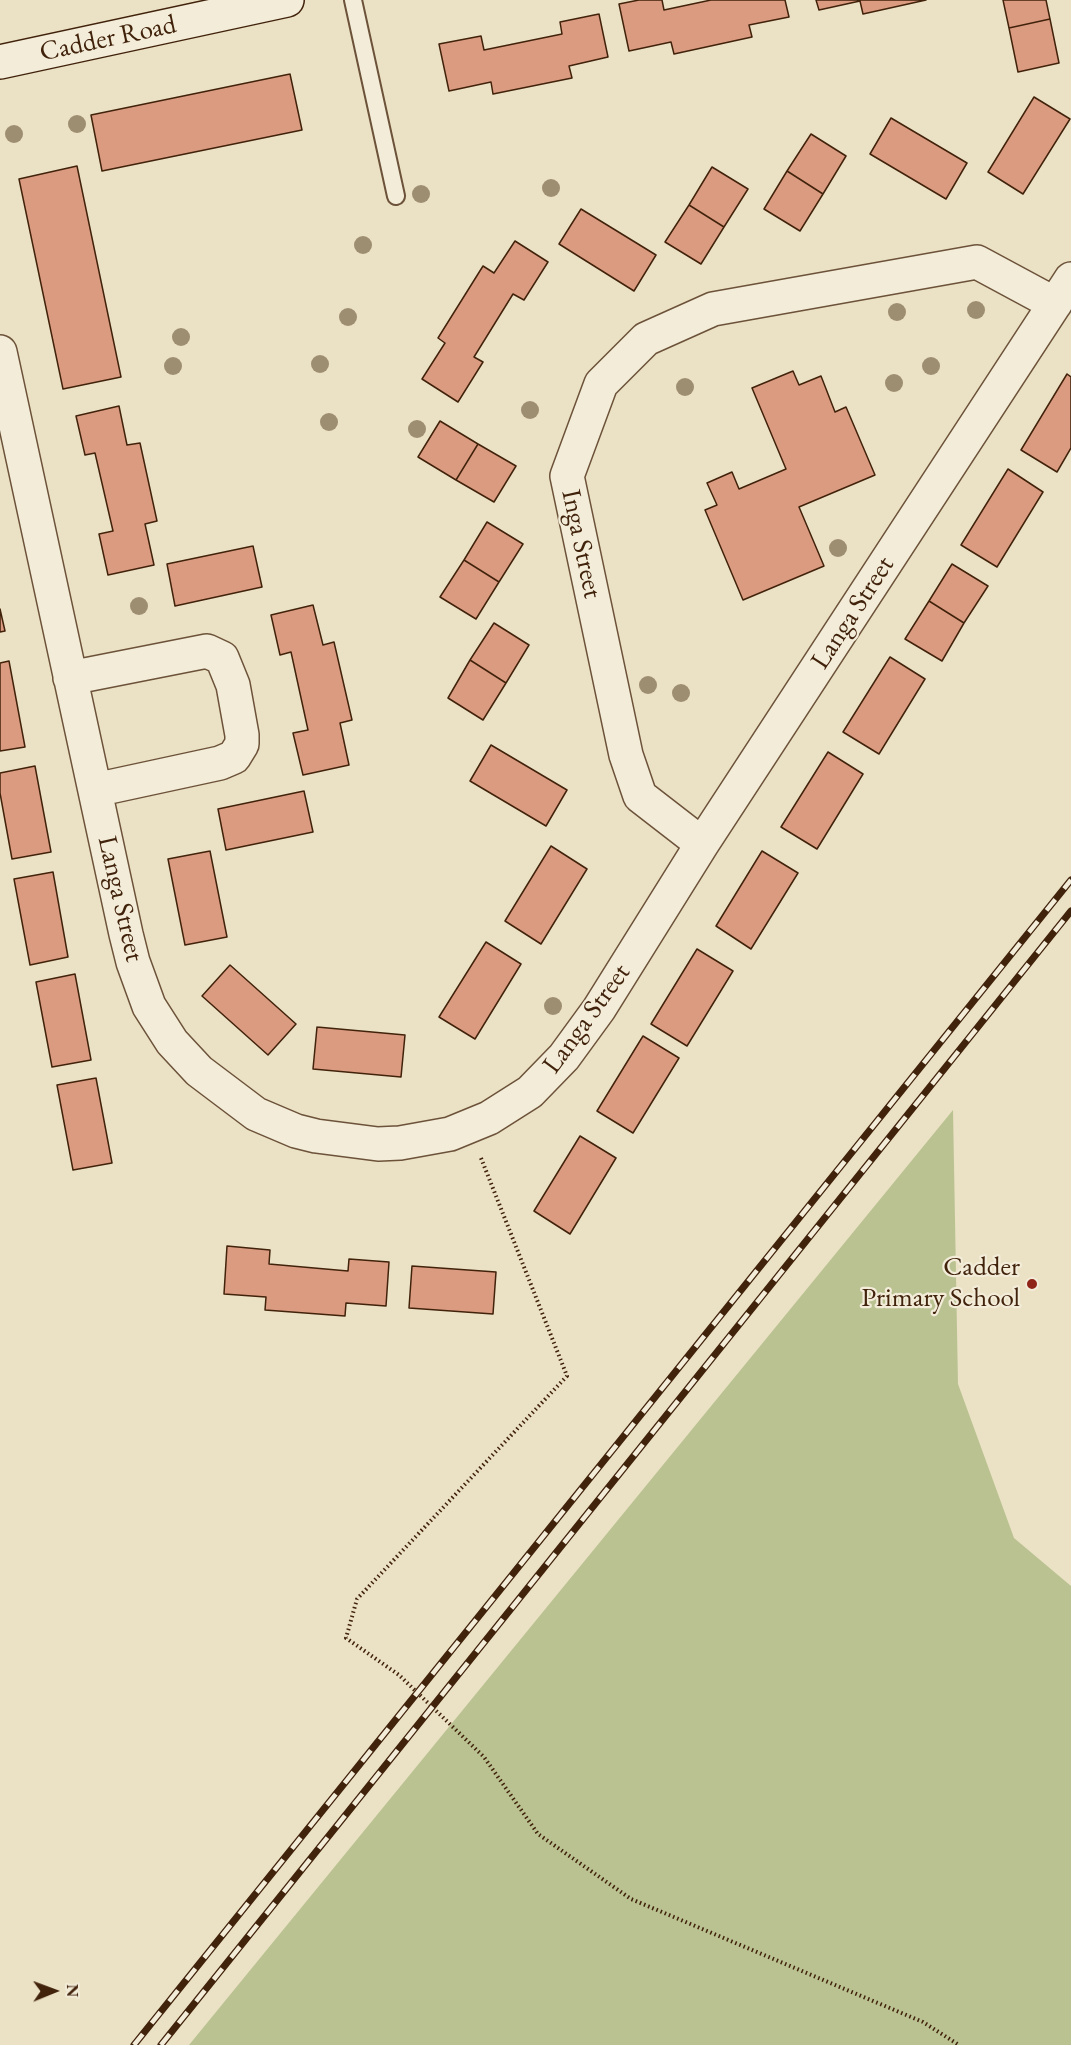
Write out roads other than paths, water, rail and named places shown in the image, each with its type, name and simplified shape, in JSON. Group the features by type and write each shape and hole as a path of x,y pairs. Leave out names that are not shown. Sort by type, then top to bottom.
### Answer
{"street":[{"name":"Cadder Road","path":"0,62 287,0"},
{"name":"Inga Street","path":"702,844 640,796 626,755 567,476 601,384 646,339 713,309 976,262 1063,291"},
{"name":"Langa Street","path":"0,352 126,934 141,985 158,1022 199,1071 256,1114 296,1131 316,1136 389,1143 428,1139 469,1128 530,1092 564,1057 599,1009 702,844 1063,291"},
{"path":"70,678 207,651 222,658 233,685 242,735 242,744 234,757 220,764 95,790"}],"lane":[{"path":"353,0 396,196"}],"railway":[{"path":"134,2045 1071,880"},
{"path":"161,2045 1071,911"}],"place":[{"name":"Cadder Primary School","path":"1032,1284"}]}
